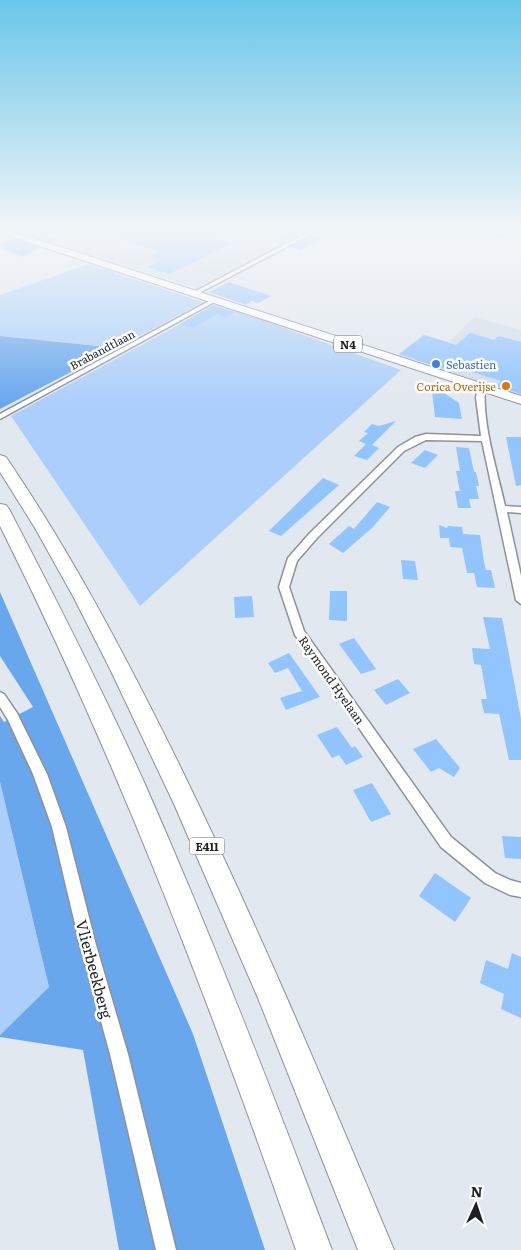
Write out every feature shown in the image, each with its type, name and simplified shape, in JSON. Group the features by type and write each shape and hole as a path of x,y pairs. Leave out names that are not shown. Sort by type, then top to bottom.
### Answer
{"highway":[{"name":"E411","path":"0,460 20,489 71,574 128,682 200,831 296,1052 376,1250"},
{"path":"0,509 41,587 92,693 162,849 254,1082 314,1250"}],"main road":[{"name":"N4","path":"174,287 521,400"}],"street":[{"path":"195,294 208,287"},
{"name":"Brabandtlaan","path":"0,417 215,300"},
{"path":"481,387 480,398 486,439 521,600"},
{"name":"Raymond Hyelaan","path":"486,439 426,437 401,448 297,554 292,560 284,587 299,632 446,842 476,869 514,889 521,890"},
{"path":"501,509 521,510"},
{"name":"Vlierbeekberg","path":"0,697 13,717 40,774 59,827 88,945 119,1054 166,1250"}],"shaded area":[{"path":"22,287 159,287 203,302 117,348 0,336 0,295"},
{"path":"217,304 401,370 140,606 11,416"},
{"path":"474,317 521,330 521,396 396,357 424,335 449,342"},
{"path":"0,336 117,348 0,409"},
{"path":"0,592 193,1034 265,1250 119,1250 83,1050 0,1037 49,987 0,782 0,716 4,722 33,707 0,656"},
{"path":"0,782 49,987 0,1035"}],"building":[{"path":"218,287 245,287 271,296 258,303 252,301 246,305 209,292"},
{"path":"213,305 234,312 226,317 217,314 193,328 180,324"},
{"path":"470,333 494,340 499,336 521,342 521,394 496,386 501,381 449,365 444,369 399,354 424,335 456,345"},
{"path":"432,390 441,391 459,403 462,419 435,417"},
{"path":"396,421 372,445 379,448 367,460 354,456 366,444 359,441 368,433 364,432 372,424 379,426"},
{"path":"506,437 521,437 521,485 516,486"},
{"path":"456,447 469,448 474,472 476,472 479,486 476,486 479,499 469,499 471,508 458,508 455,491 460,491 456,471 460,471"},
{"path":"425,450 438,455 425,468 411,463"},
{"path":"323,478 339,485 281,536 269,531"},
{"path":"377,502 390,507 373,527 343,553 329,544 349,526 354,529"},
{"path":"439,525 447,528 448,526 462,527 463,534 480,535 486,570 491,570 495,588 477,587 474,573 467,573 462,548 450,547 449,538 440,538"},
{"path":"401,560 415,561 418,580 403,579"},
{"path":"330,591 347,591 347,621 329,620"},
{"path":"252,596 254,617 235,618 234,597"},
{"path":"483,617 502,618 521,719 521,760 509,760 499,714 484,713 481,699 487,699 481,665 474,664 472,648 490,649"},
{"path":"354,638 376,669 361,674 339,644"},
{"path":"289,653 320,697 286,710 280,698 302,691 288,668 275,673 268,663"},
{"path":"398,679 410,693 386,705 374,690"},
{"path":"337,727 352,748 355,746 363,757 346,765 339,755 332,758 317,735"},
{"path":"436,739 460,768 454,777 439,768 431,772 413,749"},
{"path":"372,783 391,814 371,822 353,790"},
{"path":"502,836 521,837 521,859 505,858"},
{"path":"435,873 471,898 455,922 419,896"},
{"path":"512,953 521,957 521,1018 501,1009 504,994 480,983 486,960 508,969"}],"place":[{"name":"Sebastien","path":"436,364"},
{"name":"Corica Overijse","path":"506,386"}]}
